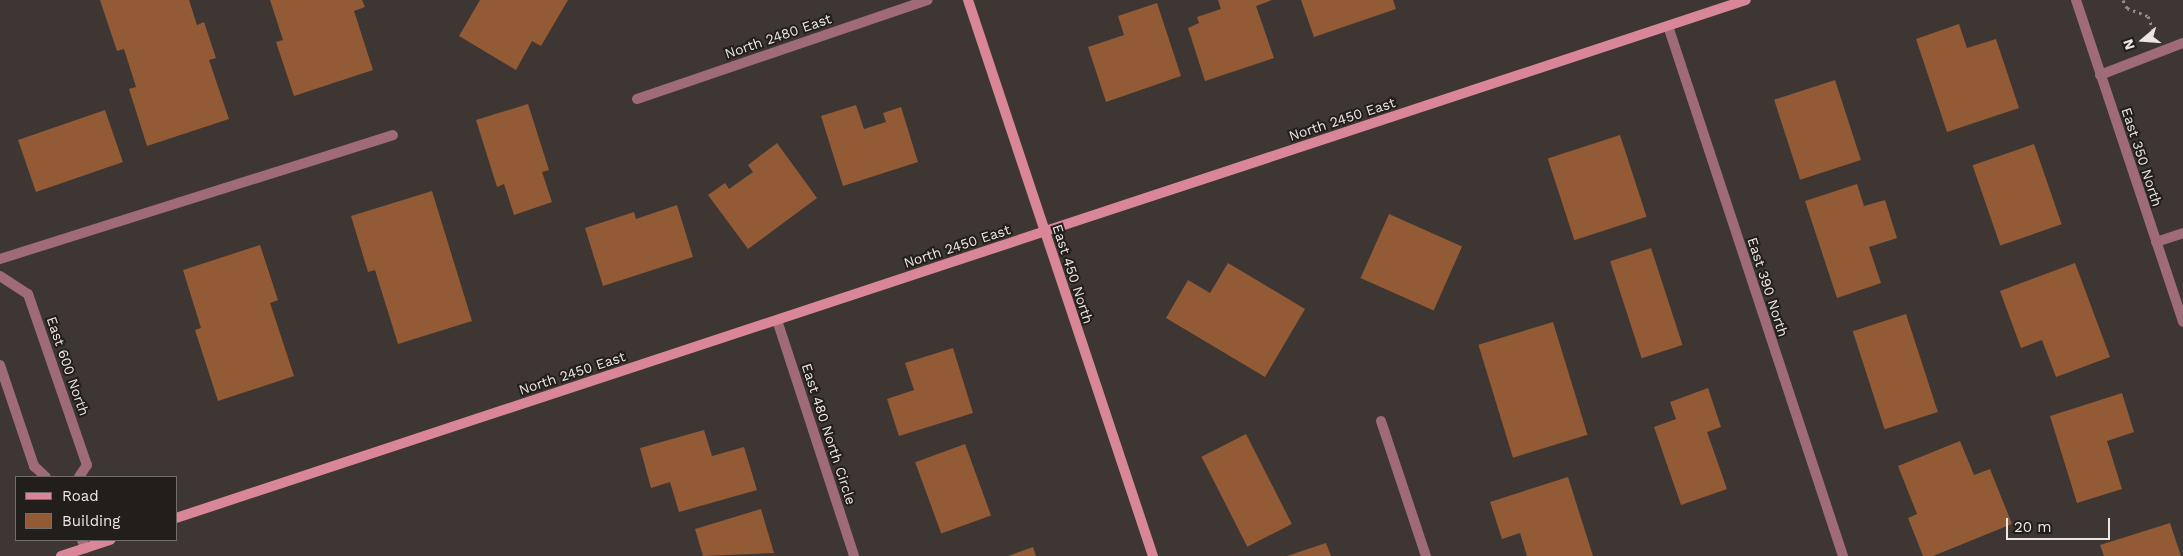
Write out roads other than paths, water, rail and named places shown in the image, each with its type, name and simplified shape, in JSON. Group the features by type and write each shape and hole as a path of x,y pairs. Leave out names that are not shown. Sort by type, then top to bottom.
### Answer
{"street":[{"name":"North 2480 East","path":"637,99 928,0"},
{"name":"East 450 North","path":"968,0 1152,556"},
{"name":"North 2450 East","path":"178,517 1746,0"},
{"name":"East 350 North","path":"2076,0 2183,322"},
{"name":"East 390 North","path":"1668,26 1843,556"},
{"path":"2100,75 2183,42"},
{"path":"0,259 393,135"},
{"path":"2156,242 2183,233"},
{"name":"East 600 North","path":"0,276 28,294 87,465 80,476"},
{"name":"East 480 North Circle","path":"777,320 854,556"},
{"path":"0,365 34,466 45,476"},
{"path":"1381,421 1426,556"},
{"path":"61,556 83,544 103,541"}]}
